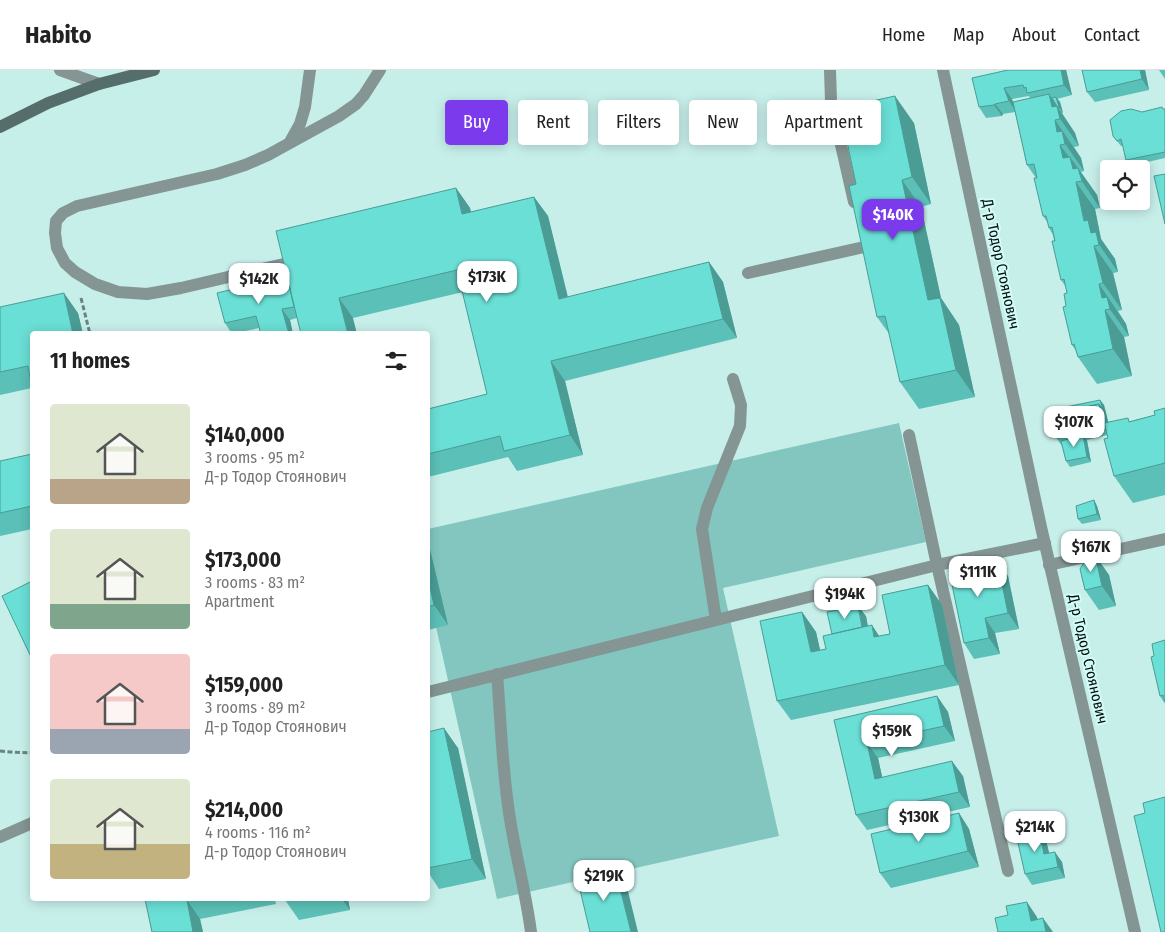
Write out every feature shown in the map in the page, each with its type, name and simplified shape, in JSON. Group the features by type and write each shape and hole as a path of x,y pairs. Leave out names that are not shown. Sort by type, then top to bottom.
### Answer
{"main road":[{"path":"0,127 48,103 99,84 154,70"}],"street":[{"path":"60,70 99,84"},
{"path":"290,142 300,124 305,107 310,70"},
{"path":"288,263 147,294 118,292 95,284 75,272 66,263 57,248 56,221 63,212 77,206 217,174 268,155 339,116 356,104 380,70"},
{"path":"830,70 831,101 856,211"},
{"name":"Д-р Тодор Стоянович","path":"943,70 1049,565 1135,932"},
{"path":"748,273 864,247"},
{"path":"716,620 702,529 706,508 740,426 741,405 733,379"},
{"path":"909,435 1008,871"},
{"path":"1049,565 1165,539"},
{"path":"430,691 937,565 1045,543"},
{"path":"497,674 504,769 510,818 531,932"},
{"path":"0,837 30,824"}],"path":[{"path":"75,272 89,331"},
{"path":"0,751 30,753"}],"shaded area":[{"path":"899,423 926,542 723,588 779,836 497,899 430,600 430,529"}],"building":[{"path":"1008,70 1061,70 1064,85 1027,93 1026,87 1024,88 1023,85 1004,88 1009,101 979,107 972,78"},
{"path":"1082,70 1140,70 1142,79 1087,92"},
{"path":"1049,94 1052,107 1057,106 1060,119 1055,120 1057,132 1062,131 1065,144 1060,145 1063,158 1070,157 1073,169 1078,168 1082,181 1076,182 1084,221 1088,220 1091,233 1096,232 1099,245 1094,246 1103,283 1099,284 1102,298 1107,297 1110,309 1105,310 1113,349 1078,357 1074,344 1072,345 1063,307 1066,306 1064,294 1067,293 1064,279 1061,280 1052,241 1055,241 1052,227 1049,228 1046,216 1043,216 1034,178 1037,178 1034,164 1027,165 1013,102"},
{"path":"895,96 912,177 902,180 928,300 940,298 956,370 900,382 885,316 877,317 849,186 856,184 848,145 881,145 881,100 877,100"},
{"path":"1056,97 1059,107 1058,108 1052,98"},
{"path":"1162,107 1165,109 1165,152 1126,160 1121,139 1117,141 1113,136 1110,120 1121,111 1131,109 1142,112"},
{"path":"1165,174 1165,224 1154,176"},
{"path":"456,188 462,214 534,197 559,299 709,262 723,319 551,361 570,435 504,451 500,436 430,454 430,408 487,394 457,270 339,298 347,331 300,331 276,231"},
{"path":"287,276 294,307 282,309 288,331 260,331 256,316 225,323 217,293"},
{"path":"64,293 72,331 30,331 30,377 28,366 0,372 0,307"},
{"path":"1100,400 1103,409 1099,404 1057,414 1056,409"},
{"path":"1099,404 1101,413 1084,417 1087,428 1055,436 1052,420 1055,414"},
{"path":"1165,408 1165,463 1114,476 1104,439 1108,438 1104,423 1128,418 1129,422 1155,415 1154,411"},
{"path":"1105,418 1106,429 1090,433 1088,422"},
{"path":"1083,435 1087,457 1066,461 1061,441"},
{"path":"30,454 30,506 0,513 0,461"},
{"path":"1094,500 1097,514 1078,519 1076,506"},
{"path":"1095,555 1102,586 1085,590 1080,569 1088,556"},
{"path":"997,560 1008,613 985,618 989,638 964,643 949,570"},
{"path":"30,582 30,655 2,596"},
{"path":"928,585 945,665 777,701 760,621 802,612 811,652 826,649 823,636 872,625 874,637 890,634 882,595"},
{"path":"430,587 434,605 430,606"},
{"path":"858,606 862,627 832,634 827,612"},
{"path":"1165,640 1165,702 1163,695 1160,696 1151,657 1154,656 1152,644"},
{"path":"937,696 944,726 867,743 875,779 952,761 959,792 856,815 834,720"},
{"path":"444,728 472,859 430,868 430,732"},
{"path":"1165,797 1165,932 1161,932 1134,816 1145,813 1143,803"},
{"path":"959,813 968,851 880,873 871,834"},
{"path":"1039,830 1044,854 1055,852 1058,867 1025,874 1016,834"},
{"path":"615,868 631,932 590,932 577,877"},
{"path":"145,901 187,901 193,932 152,932"},
{"path":"1027,902 1031,921 1043,918 1046,932 998,932 995,918 1008,915 1006,906"}]}
